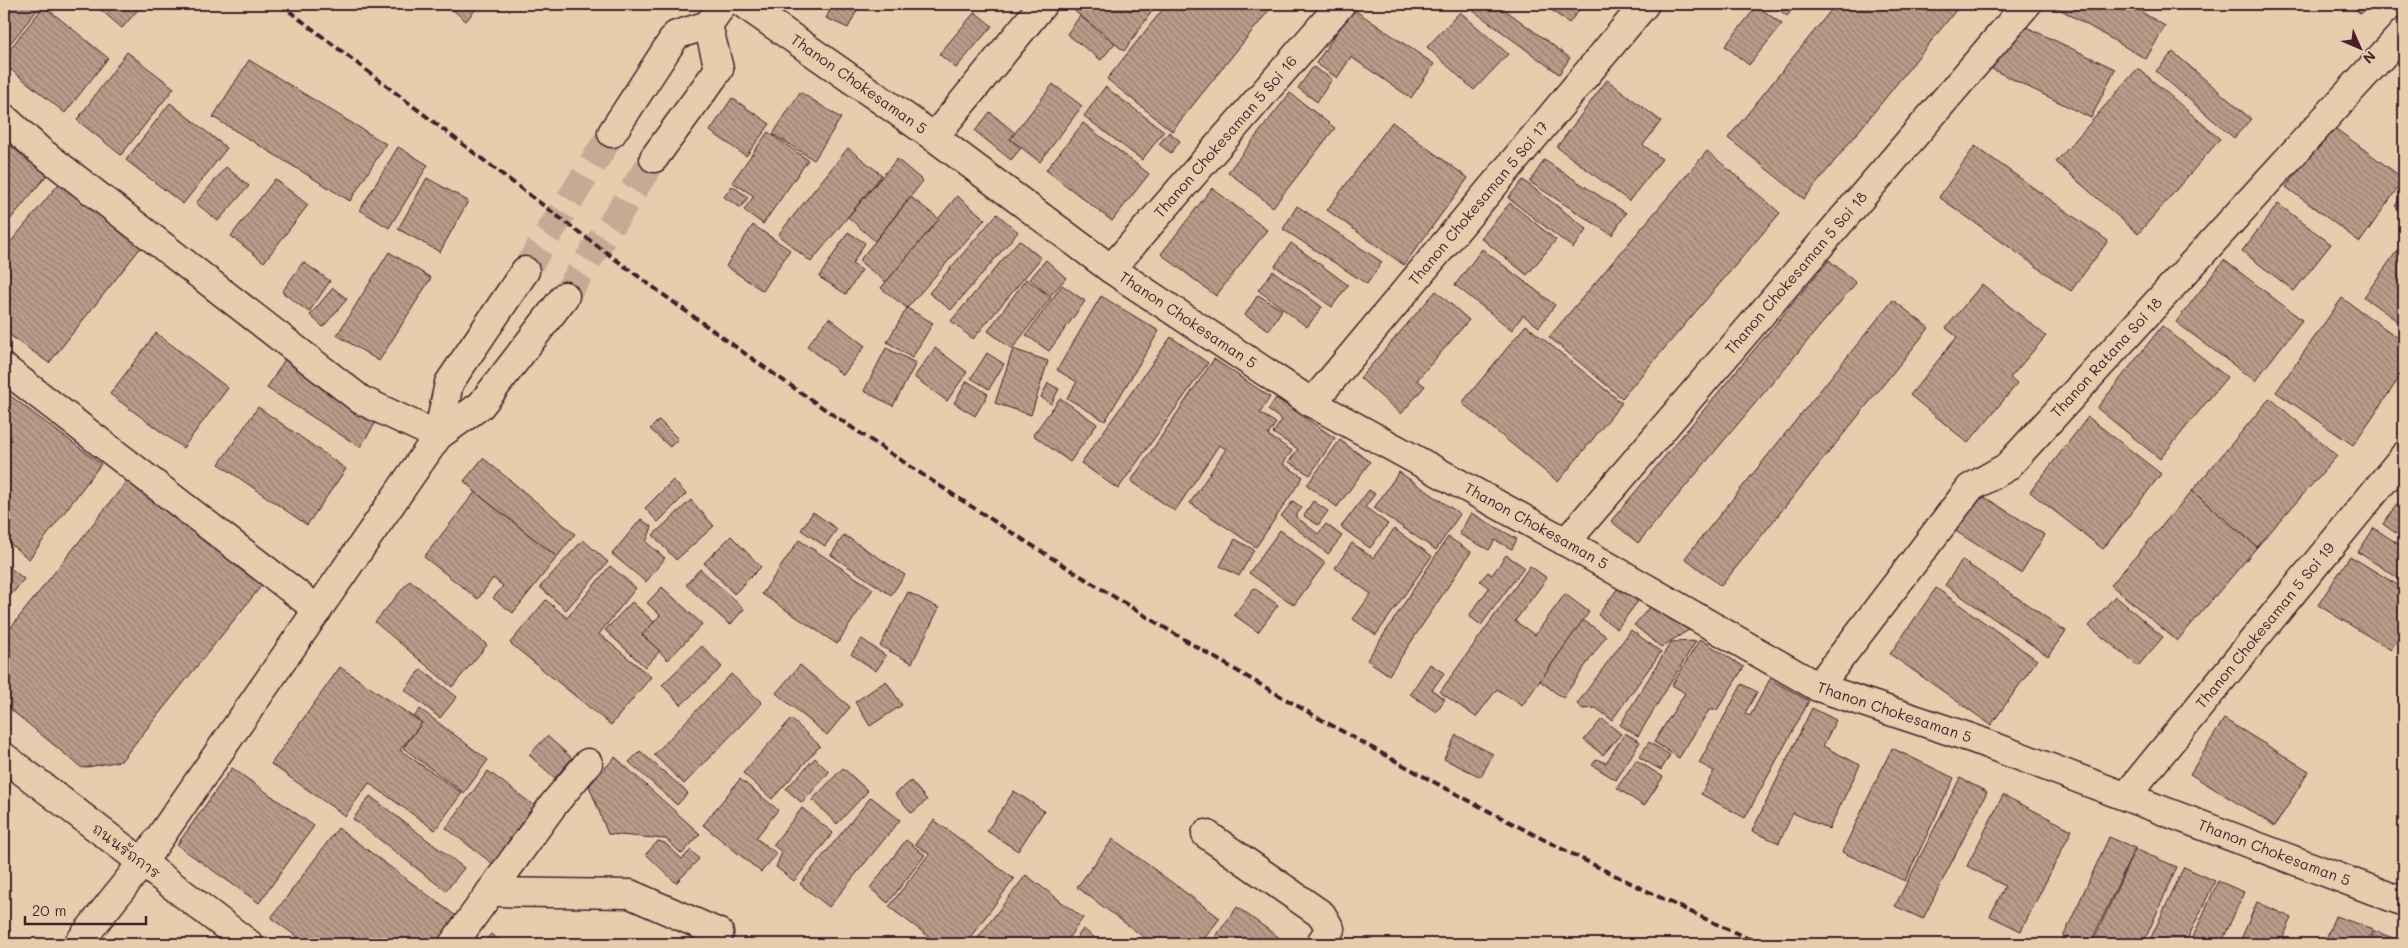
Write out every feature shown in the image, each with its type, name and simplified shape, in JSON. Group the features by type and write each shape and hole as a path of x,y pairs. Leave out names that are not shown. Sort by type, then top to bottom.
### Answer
{"street":[{"name":"Thanon Chokesaman 5","path":"744,4 934,137 1111,269 1312,403 1566,542 1818,688 1974,740 2404,902"},
{"path":"934,137 1043,4"},
{"name":"Thanon Chokesaman 5 Soi 16","path":"1111,269 1341,4"},
{"name":"Thanon Chokesaman 5 Soi 17","path":"1312,403 1645,4"},
{"name":"Thanon Chokesaman 5 Soi 18","path":"1566,542 2027,4"},
{"path":"612,133 676,35 715,14 719,69 654,158"},
{"name":"Thanon Ratana Soi 18","path":"1818,688 1970,488 2007,467 2404,32"},
{"path":"4,118 47,156 361,400 438,436"},
{"path":"438,436 449,383 525,271"},
{"path":"78,944 142,863 438,436 481,405 565,296"},
{"path":"4,368 318,610"},
{"name":"Thanon Chokesaman 5 Soi 19","path":"2126,796 2404,456"},
{"name":"ถนนรัถการ","path":"4,757 249,944"},
{"path":"453,944 553,805 588,763"},
{"path":"1206,834 1322,915 1330,929 1320,944"},
{"path":"490,892 630,894 718,933"}],"building":[{"path":"12,4 42,4 4,51 4,14"},
{"path":"94,4 143,4 122,28"},
{"path":"446,4 480,4 466,21"},
{"path":"833,4 860,4 848,28 826,18"},
{"path":"1066,4 1157,4 1124,51"},
{"path":"1167,4 1274,4 1172,131 1107,79"},
{"path":"1475,4 1497,4 1570,58 1559,74 1471,9"},
{"path":"1543,4 1578,4 1582,6 1569,23"},
{"path":"1772,4 1797,4 1787,16"},
{"path":"1836,4 1961,4 1804,199 1728,138"},
{"path":"2051,4 2128,4 2165,26 2146,59"},
{"path":"2349,4 2370,4 2361,14"},
{"path":"44,6 108,58 65,113 4,64 4,56"},
{"path":"1757,6 1782,24 1749,65 1725,46"},
{"path":"1353,9 1434,64 1411,98 1351,57 1337,78 1316,63"},
{"path":"975,12 992,26 956,68 939,54"},
{"path":"1460,12 1508,54 1474,90 1427,47"},
{"path":"1080,16 1115,43 1101,60 1067,34"},
{"path":"2022,25 2115,69 2091,118 1992,69 2002,49 2006,51 2016,30"},
{"path":"127,52 174,88 121,155 77,120"},
{"path":"2173,52 2251,119 2234,138 2156,71"},
{"path":"249,60 386,144 350,201 213,117"},
{"path":"1313,67 1332,79 1317,102 1298,88"},
{"path":"2138,68 2220,139 2138,234 2056,162"},
{"path":"1607,80 1661,121 1643,145 1662,159 1629,201 1557,147"},
{"path":"1053,84 1082,106 1040,162 1010,139"},
{"path":"1105,87 1164,131 1142,160 1084,116"},
{"path":"800,92 841,118 814,160 773,134"},
{"path":"1290,93 1335,128 1273,207 1228,172"},
{"path":"732,98 770,124 746,156 710,131"},
{"path":"170,103 227,148 183,204 126,160"},
{"path":"990,112 1015,133 1010,139 1021,148 1011,160 975,131"},
{"path":"1392,122 1468,178 1404,265 1327,210"},
{"path":"1083,123 1149,174 1112,221 1046,170"},
{"path":"2332,126 2404,179 2360,242 2286,187"},
{"path":"768,132 808,160 763,224 744,210 754,196 732,182"},
{"path":"1169,132 1180,141 1171,153 1159,144"},
{"path":"4,140 47,175 4,227"},
{"path":"1975,146 2108,241 2071,291 1939,197"},
{"path":"398,147 428,165 389,228 360,210"},
{"path":"848,148 882,175 811,262 778,235"},
{"path":"1707,151 1780,213 1622,398 1549,337"},
{"path":"897,159 923,181 875,241 848,217"},
{"path":"1544,160 1626,213 1612,235 1530,182"},
{"path":"226,167 249,186 218,221 196,203"},
{"path":"427,178 468,201 440,252 398,229"},
{"path":"275,179 308,205 264,262 231,236"},
{"path":"62,180 142,246 49,363 4,331 4,250"},
{"path":"1523,180 1587,229 1573,248 1508,198"},
{"path":"732,186 748,197 741,208 724,197"},
{"path":"1212,188 1267,230 1216,296 1161,254"},
{"path":"2404,193 2404,213 2395,206"},
{"path":"957,196 985,219 907,308 881,288"},
{"path":"911,197 939,219 886,282 859,261"},
{"path":"1510,203 1556,240 1527,275 1481,238"},
{"path":"2278,204 2331,244 2294,291 2242,251"},
{"path":"1297,206 1382,262 1367,284 1283,229"},
{"path":"997,214 1018,232 951,310 929,293"},
{"path":"753,225 790,250 763,291 726,266"},
{"path":"848,232 865,243 852,264 862,270 846,294 819,277"},
{"path":"1019,240 1041,258 973,339 951,321"},
{"path":"2404,241 2404,326 2364,297"},
{"path":"1291,243 1348,285 1332,307 1275,266"},
{"path":"1482,249 1555,305 1539,327 1523,315 1512,330 1455,285"},
{"path":"389,252 431,278 379,361 337,335"},
{"path":"1046,260 1066,278 1050,296 1030,279"},
{"path":"1829,260 1856,283 1638,543 1611,521"},
{"path":"2224,260 2302,320 2255,381 2176,322"},
{"path":"303,262 330,281 309,312 282,292"},
{"path":"1273,271 1322,307 1307,327 1258,290"},
{"path":"1026,279 1051,297 1012,349 988,331"},
{"path":"1982,284 2046,336 2010,378 2017,384 1968,443 1910,395 1957,337 1946,328"},
{"path":"1062,285 1085,301 1049,351 1026,335"},
{"path":"333,288 347,299 323,327 310,315"},
{"path":"1436,291 1469,320 1417,380 1425,386 1401,414 1360,378"},
{"path":"1258,295 1282,310 1269,330 1245,315"},
{"path":"1101,296 1159,331 1105,421 1067,398 1077,382 1057,370"},
{"path":"2342,298 2404,342 2404,371 2353,445 2276,392"},
{"path":"1893,300 1929,328 1721,586 1685,558"},
{"path":"907,308 933,323 912,358 887,342"},
{"path":"829,318 865,346 843,375 807,346"},
{"path":"1526,325 1622,403 1558,482 1462,403"},
{"path":"2162,326 2227,377 2160,459 2097,408"},
{"path":"156,333 228,388 183,448 110,394"},
{"path":"1171,337 1208,363 1118,489 1081,463"},
{"path":"886,348 916,363 893,406 864,391"},
{"path":"935,348 967,372 947,401 914,377"},
{"path":"1013,349 1048,361 1031,415 995,403"},
{"path":"290,351 384,410 360,447 267,388"},
{"path":"987,353 1004,364 989,389 971,378"},
{"path":"1214,359 1270,397 1260,413 1276,423 1268,435 1292,451 1283,464 1303,477 1256,547 1190,503 1226,449 1219,445 1175,511 1131,481"},
{"path":"967,381 988,394 975,416 954,403"},
{"path":"1048,383 1059,389 1051,404 1041,397"},
{"path":"4,391 101,464 29,559 4,539"},
{"path":"1060,398 1097,424 1070,462 1033,435"},
{"path":"1276,398 1335,438 1310,475 1289,462 1298,449 1273,433 1282,420 1268,410"},
{"path":"2270,398 2337,456 2257,547 2192,491"},
{"path":"258,407 346,469 307,525 219,464"},
{"path":"2088,417 2161,474 2103,549 2030,492"},
{"path":"659,420 678,439 670,447 650,429"},
{"path":"1340,440 1370,462 1337,507 1307,485"},
{"path":"483,458 575,534 557,557 475,492 464,481"},
{"path":"1399,472 1460,514 1436,550 1374,508"},
{"path":"128,480 262,585 121,761 82,768 4,704 4,636"},
{"path":"673,480 686,494 658,522 645,508"},
{"path":"1369,490 1375,494 1365,507 1388,524 1370,548 1341,527"},
{"path":"2192,491 2257,547 2177,641 2111,585"},
{"path":"475,492 557,557 513,613 493,598 503,586 493,578 478,599 424,557"},
{"path":"1978,493 2045,535 2021,573 1954,530"},
{"path":"2404,494 2404,539 2383,524"},
{"path":"691,500 714,526 676,560 653,535"},
{"path":"1293,501 1302,508 1295,516 1318,534 1326,524 1342,536 1328,554 1281,516"},
{"path":"1313,501 1328,511 1318,525 1304,516"},
{"path":"813,512 837,529 825,546 801,530"},
{"path":"1471,513 1517,539 1512,549 1495,540 1489,550 1459,534"},
{"path":"641,519 652,527 646,542 665,558 646,582 612,554"},
{"path":"2374,528 2404,548 2404,582 2358,552"},
{"path":"1394,529 1432,556 1376,635 1353,619 1371,594 1335,568 1352,543 1373,558"},
{"path":"1280,530 1325,563 1294,605 1249,573"},
{"path":"844,535 905,575 891,595 831,555"},
{"path":"731,536 761,567 734,594 704,563"},
{"path":"1448,537 1471,552 1389,675 1367,660"},
{"path":"1235,539 1254,550 1239,576 1220,566"},
{"path":"583,540 608,562 566,610 540,587"},
{"path":"799,540 873,589 837,644 762,594"},
{"path":"1506,555 1524,567 1481,625 1469,616 1489,588 1480,581 1488,572 1492,575"},
{"path":"2350,556 2404,589 2404,629 2391,650 2318,605"},
{"path":"1962,560 2066,631 2048,656 1945,585"},
{"path":"4,563 24,579 4,604"},
{"path":"610,566 636,588 599,634 651,677 611,725 510,643 546,600 567,618"},
{"path":"1530,566 1547,578 1515,621 1535,635 1565,594 1589,612 1522,706 1497,689 1476,717 1440,692"},
{"path":"700,569 744,609 730,625 686,585"},
{"path":"410,580 487,645 452,687 375,622"},
{"path":"662,587 702,624 668,660 642,635 660,615 647,603"},
{"path":"1254,588 1278,605 1258,632 1234,615"},
{"path":"1618,588 1641,597 1617,629 1598,615"},
{"path":"1936,588 2037,660 1991,725 1890,654"},
{"path":"908,592 939,608 912,663 880,646"},
{"path":"2115,596 2163,637 2138,666 2089,626"},
{"path":"1657,599 1692,628 1661,647 1634,625"},
{"path":"632,602 654,622 642,635 660,651 645,667 605,630"},
{"path":"1583,620 1606,636 1563,698 1540,681"},
{"path":"1631,630 1661,652 1612,720 1596,708 1583,709 1577,704"},
{"path":"862,639 886,656 876,671 851,654"},
{"path":"1700,639 1744,667 1717,710 1709,710 1679,758 1654,742 1685,693 1672,685"},
{"path":"1696,641 1638,736 1620,725 1671,642"},
{"path":"702,646 722,667 681,705 662,685"},
{"path":"1430,664 1444,673 1432,690 1445,699 1436,712 1410,694"},
{"path":"800,665 850,707 827,735 776,693"},
{"path":"340,667 422,723 400,750 462,793 435,830 369,783 345,816 271,764"},
{"path":"421,669 457,697 440,718 405,690"},
{"path":"731,674 762,703 684,784 654,755"},
{"path":"1770,679 1809,701 1745,818 1701,794 1714,771 1699,763 1742,684 1757,692 1745,713 1750,716"},
{"path":"886,681 902,705 870,726 855,702"},
{"path":"1812,708 1836,720 1823,746 1860,765 1829,829 1793,813 1779,843 1752,831"},
{"path":"420,709 488,760 464,793 403,748 422,723 414,717"},
{"path":"791,719 820,746 772,799 743,773"},
{"path":"1602,719 1621,734 1603,755 1584,740"},
{"path":"2224,719 2309,771 2275,826 2190,774"},
{"path":"1625,733 1640,742 1616,780 1592,765 1597,759 1606,763"},
{"path":"1456,735 1493,754 1481,777 1444,759"},
{"path":"547,736 572,758 555,778 529,755"},
{"path":"1649,742 1670,755 1661,770 1639,757"},
{"path":"1892,748 1954,778 1905,881 1842,852"},
{"path":"640,751 688,793 677,805 629,762"},
{"path":"615,757 700,834 682,854 666,839 608,834 589,786"},
{"path":"815,758 829,772 802,803 786,789"},
{"path":"1636,760 1663,777 1644,806 1617,788"},
{"path":"232,768 314,826 259,903 177,845"},
{"path":"843,768 868,791 837,824 812,800"},
{"path":"488,771 536,807 493,864 446,828"},
{"path":"1960,778 1987,792 1923,919 1895,906"},
{"path":"740,779 778,810 756,838 777,854 761,872 703,825"},
{"path":"911,781 927,800 912,813 895,794"},
{"path":"1014,791 1044,811 1018,851 987,831"},
{"path":"2003,795 2072,830 2021,931 1990,916 2005,886 1967,866"},
{"path":"370,796 464,868 446,891 353,819"},
{"path":"871,797 900,820 829,907 800,884"},
{"path":"802,808 833,833 794,881 776,867 782,852 773,845"},
{"path":"934,820 1014,879 965,944 939,944 889,907 929,854 915,844"},
{"path":"338,828 460,919 441,944 307,944 271,918"},
{"path":"2109,837 2135,848 2090,944 2060,944"},
{"path":"1113,839 1220,918 1200,944 1153,944 1077,887"},
{"path":"906,840 925,855 888,903 870,888"},
{"path":"658,841 665,843 682,859 691,850 699,859 676,883 646,854"},
{"path":"2135,849 2177,867 2143,944 2092,944"},
{"path":"2184,867 2215,881 2185,944 2148,944"},
{"path":"1026,875 1083,918 1064,944 973,944"},
{"path":"2218,881 2244,892 2221,944 2190,944"},
{"path":"2257,902 2292,918 2280,944 2239,944"},
{"path":"1237,907 1288,944 1210,944"},
{"path":"2335,916 2373,929 2367,944 2324,944"},
{"path":"1083,929 1103,944 1072,944"},
{"path":"2374,931 2404,942 2404,944 2370,944"},
{"path":"491,934 504,944 482,944"}],"tunnel":[{"path":"525,271 612,133"},
{"path":"565,296 654,158"}],"railway":[{"path":"280,4 550,211 687,312 826,410 1052,558 1282,697 1399,763 1638,887 1760,944"}]}
